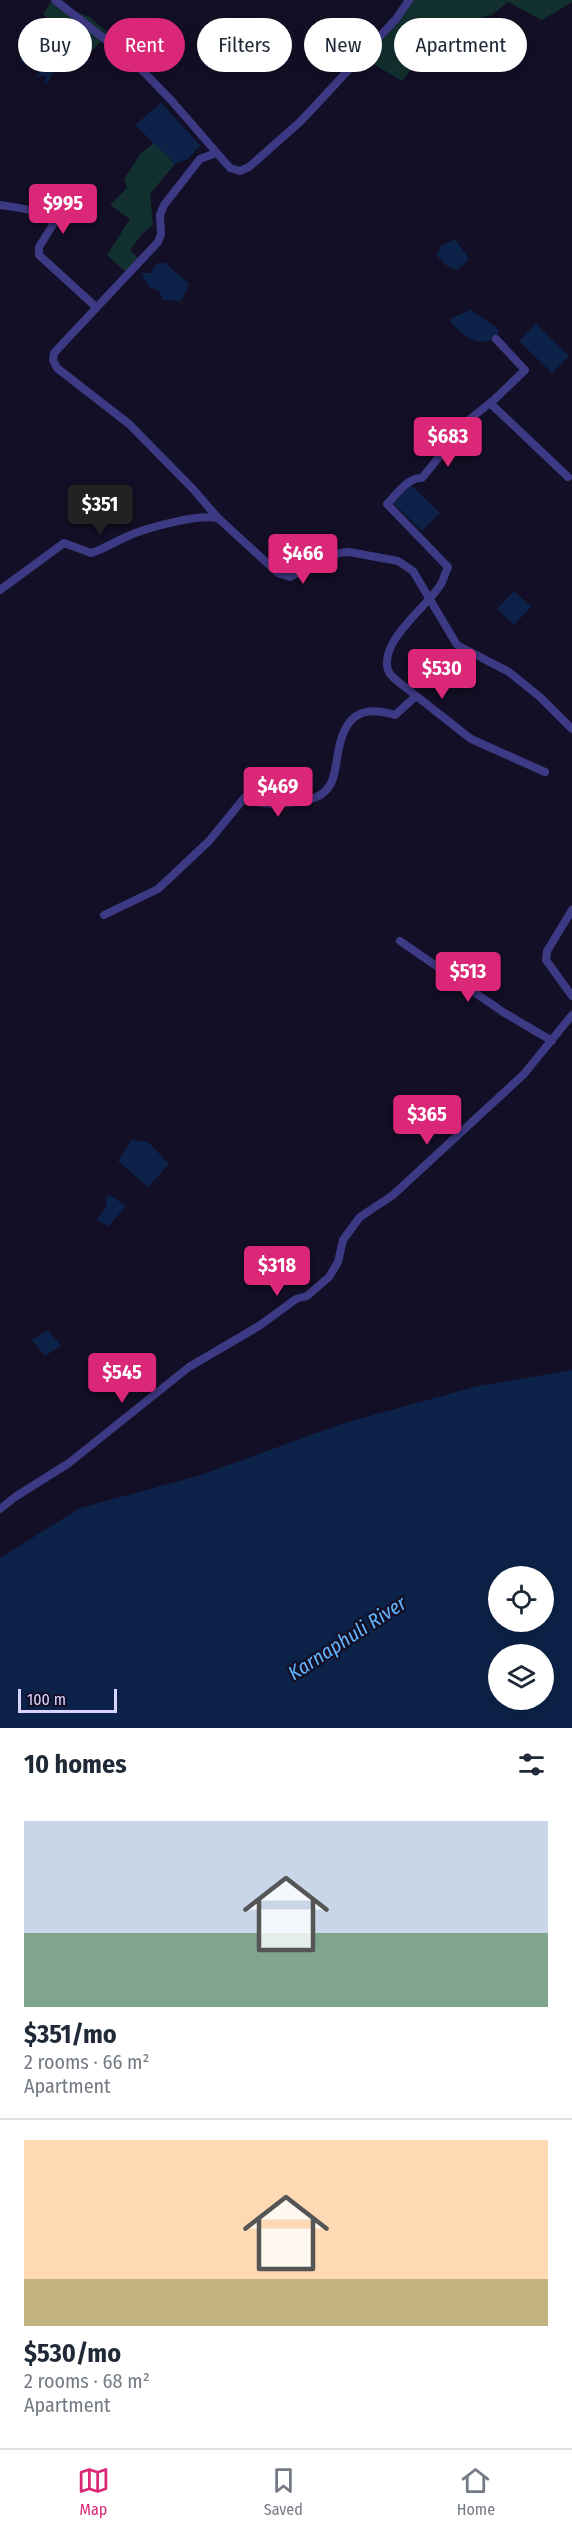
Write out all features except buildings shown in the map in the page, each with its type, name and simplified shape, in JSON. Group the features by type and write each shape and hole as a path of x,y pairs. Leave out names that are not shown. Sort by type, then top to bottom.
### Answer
{"street":[{"path":"55,0 134,62 171,100 230,168 240,171 249,167 302,121 396,19 409,0"},
{"path":"216,153 200,159 164,204 160,215 161,234 158,242 54,352 53,360 57,368 129,424 218,518 283,577 290,577 331,556 349,552 398,561 413,571 457,645 509,672 540,697 572,729"},
{"path":"0,205 46,215 54,223 39,248 39,255 96,307"},
{"path":"496,339 525,370 470,420 422,478 417,478 408,484 387,504 447,567 442,584 399,633 390,653 387,668 390,674 415,697 471,739 545,772"},
{"path":"490,403 568,477"},
{"path":"0,590 64,543 91,552 126,537 167,524 207,516 218,518"},
{"path":"104,915 158,889 209,841 245,797 255,804 280,805 318,797 329,787 339,744 351,720 362,711 379,710 395,715 415,697"},
{"path":"572,910 547,951 546,960 572,996"},
{"path":"400,941 503,1012 552,1041"},
{"path":"0,1509 69,1463 189,1367 260,1326 296,1299 307,1296 329,1277 338,1262 343,1240 360,1217 393,1195 524,1074 572,1015"}],"green space":[{"path":"409,0 572,0 542,20 508,2 492,15 480,18 396,18"},
{"path":"51,2 90,18 47,18 43,14"},
{"path":"92,19 104,29 104,38 92,51"},
{"path":"394,20 394,72 409,72 402,81 382,69 382,36"},
{"path":"154,143 175,164 150,194 153,225 143,233 130,250 141,261 128,274 107,255 130,219 110,205 127,188 124,179 141,153"}],"water":[{"path":"39,72 53,73 47,83 44,83 46,76 35,77"},
{"path":"161,103 200,145 188,159 175,164 135,125"},
{"path":"455,239 469,259 458,270 447,266 436,255 441,246"},
{"path":"157,263 165,263 189,284 181,301 163,300 159,291 149,287 141,273 150,273"},
{"path":"471,310 496,327 499,331 497,336 484,342 478,341 460,332 450,321"},
{"path":"536,324 569,356 552,373 519,341"},
{"path":"411,485 440,513 422,531 393,503"},
{"path":"514,591 531,607 514,625 497,609"},
{"path":"131,1140 148,1142 169,1164 148,1187 118,1161"},
{"path":"110,1195 126,1206 109,1226 97,1220 107,1204 105,1199"},
{"path":"48,1330 61,1346 45,1356 32,1340"},
{"name":"Karnaphuli River","path":"572,1370 572,1728 0,1728 0,1558 80,1508 201,1475 344,1423 478,1386"}]}
